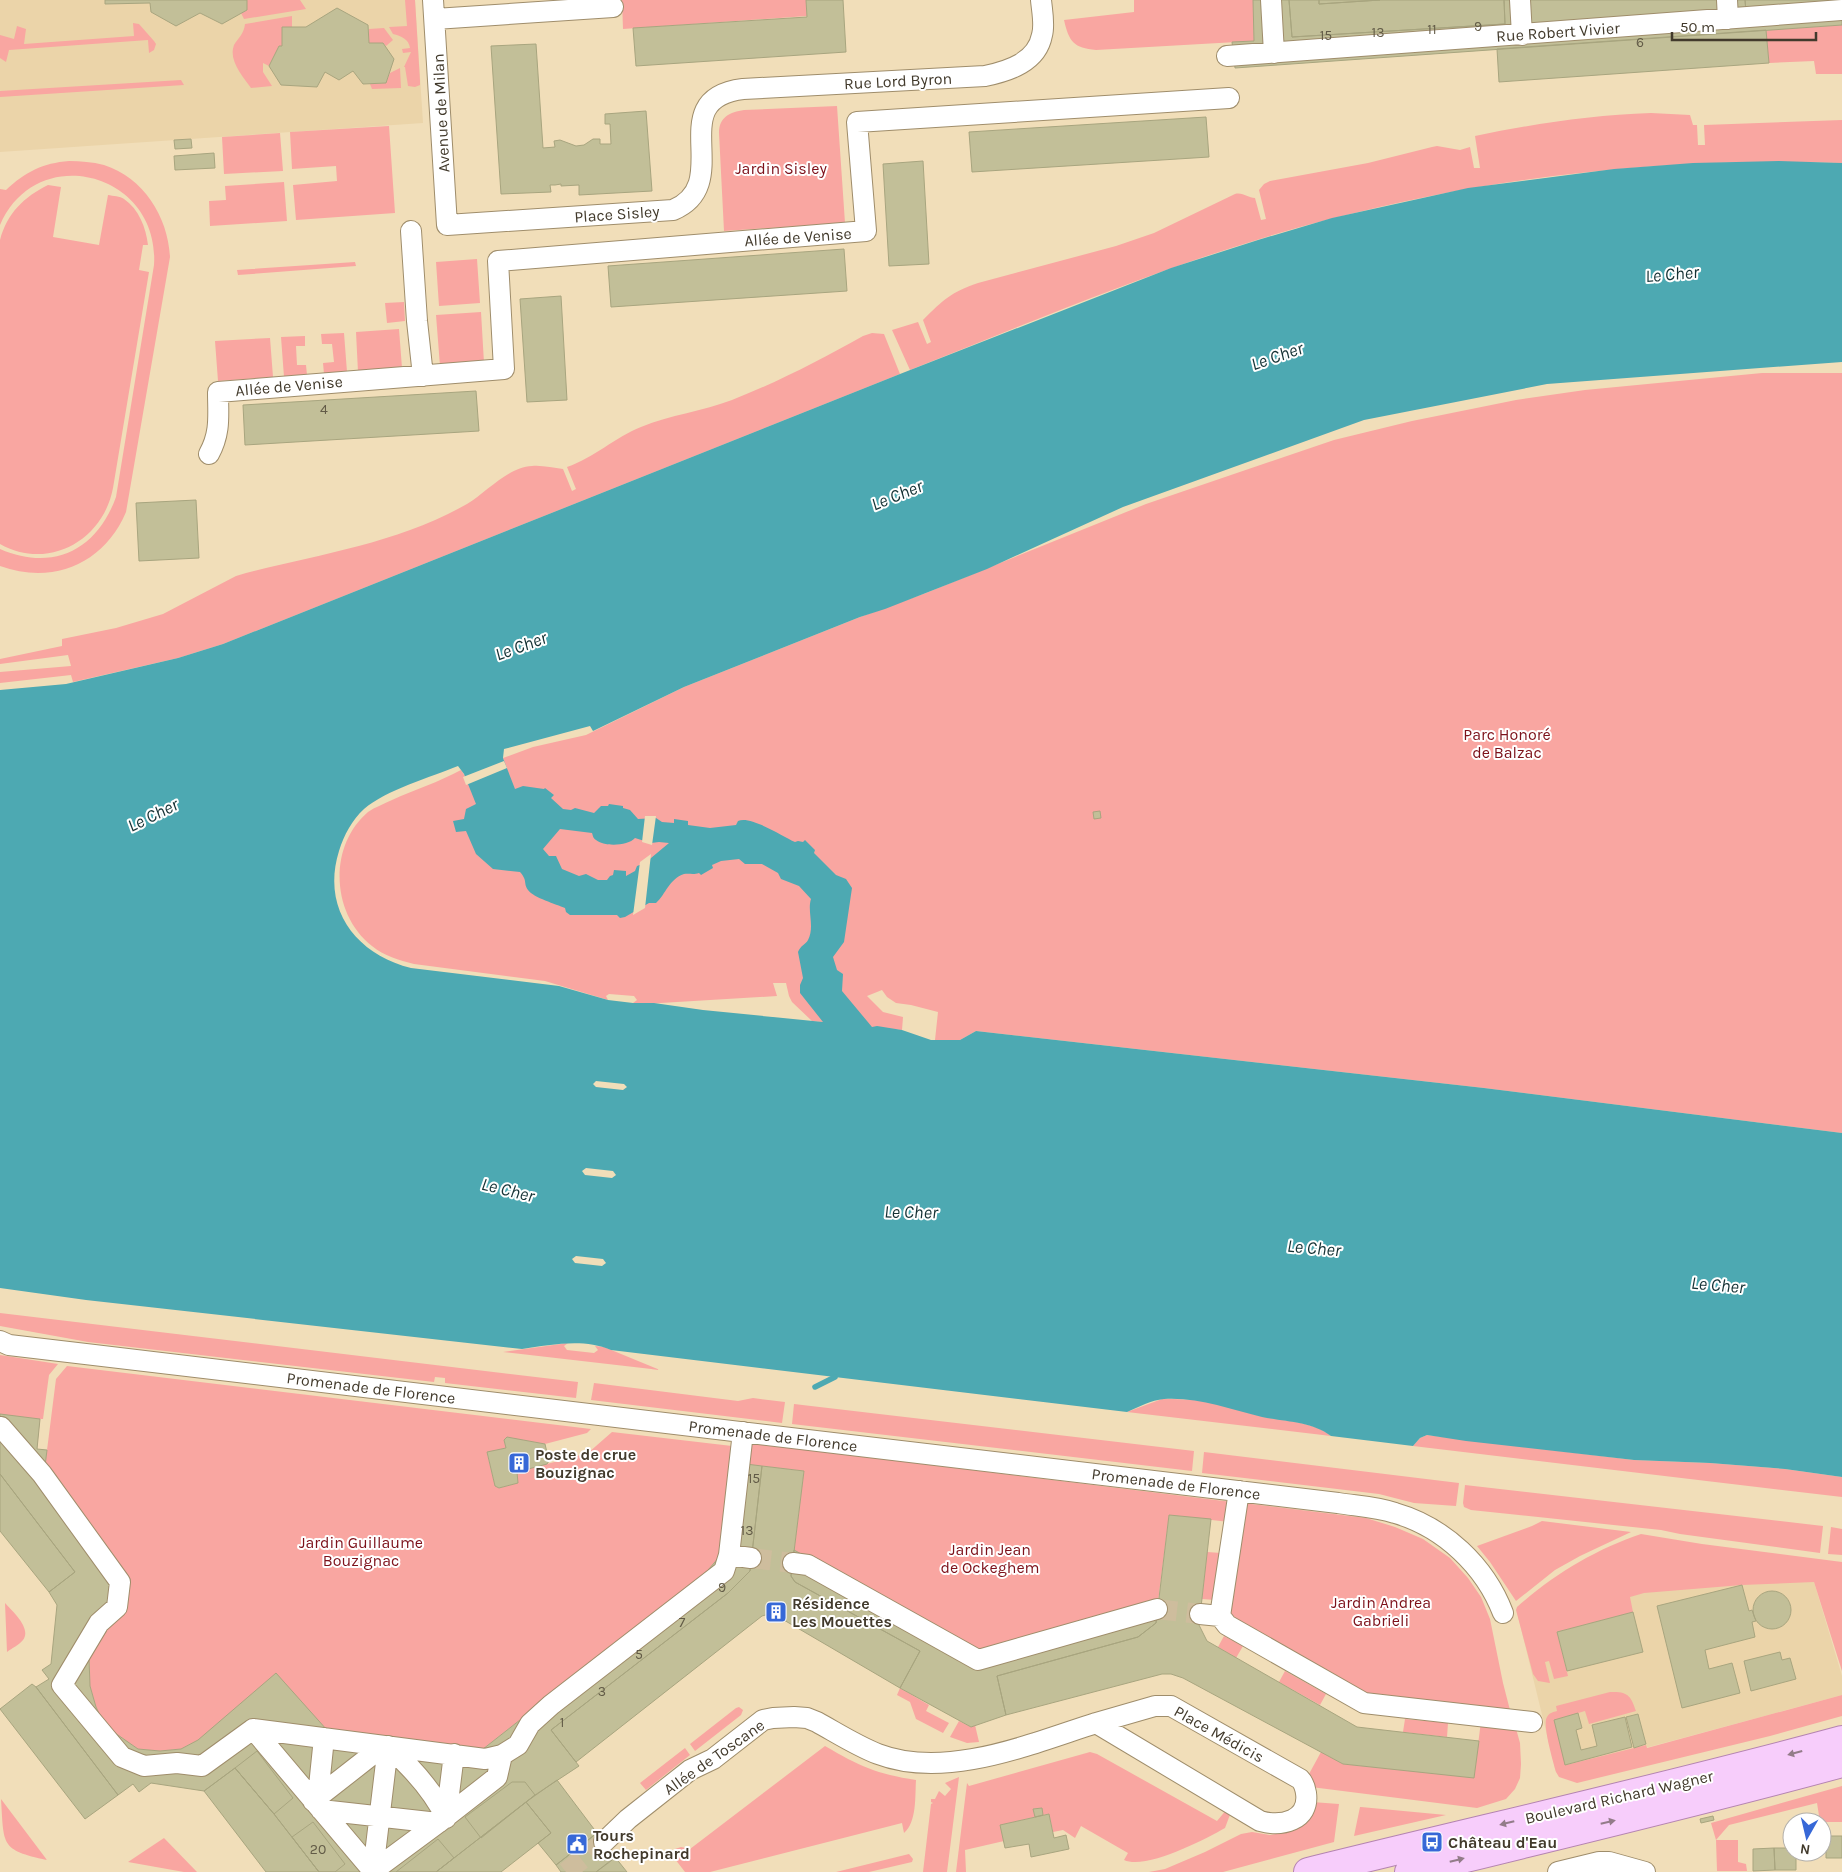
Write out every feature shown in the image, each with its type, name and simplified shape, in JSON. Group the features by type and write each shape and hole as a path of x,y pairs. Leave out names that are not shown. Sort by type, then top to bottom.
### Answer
{"main road":[{"name":"Boulevard Richard Wagner","path":"1308,1872 1583,1804 1701,1778 1842,1740"},
{"name":"Boulevard Richard Wagner","path":"1409,1872 1560,1833 1734,1793 1842,1763"}],"street":[{"name":"Rue Lord Byron","path":"706,109 718,97 743,89 985,76 1007,72 1030,57 1039,47 1043,34 1041,0"},
{"path":"1271,0 1274,53"},
{"path":"1520,0 1522,35"},
{"path":"434,10 613,7"},
{"name":"Avenue de Milan","path":"434,10 447,225"},
{"name":"Rue Robert Vivier","path":"1227,56 1522,35 1728,10 1842,10"},
{"name":"Allée de Venise","path":"209,454 216,441 218,430 218,392 504,369 498,261 866,232 857,122 1229,98"},
{"name":"Place Sisley","path":"447,225 666,211 680,207 691,198 701,181 701,127 706,109"},
{"path":"411,231 423,376"},
{"name":"Promenade de Florence","path":"5,1343 1338,1503 1394,1512 1433,1530 1473,1562 1497,1596 1503,1613"},
{"path":"1,1427 42,1474 120,1582 117,1606 99,1623 62,1685 122,1757 144,1766 177,1763 202,1766 252,1729 485,1759 502,1755 518,1745 530,1724 551,1705 724,1572 728,1555 743,1432"},
{"path":"1239,1491 1210,1615 1364,1703 1532,1722"},
{"path":"728,1555 751,1558"},
{"path":"793,1563 808,1564 978,1660 1157,1609"},
{"name":"Place Médicis","path":"1155,1706 1171,1706 1304,1782 1306,1797 1302,1812 1290,1822 1281,1824 1270,1824 1260,1821 1096,1724 1155,1706"},
{"name":"Allée de Toscane","path":"604,1842 628,1819 690,1770 713,1759 762,1720 784,1717 806,1718 880,1755 912,1762 939,1764 985,1757 1096,1724"},
{"path":"252,1729 318,1802 373,1871"},
{"path":"318,1802 324,1738"},
{"path":"318,1802 373,1754 388,1746"},
{"path":"388,1746 402,1758 439,1803 442,1820"},
{"path":"373,1871 388,1746"},
{"path":"442,1820 454,1754"},
{"path":"373,1871 497,1777 502,1755"},
{"path":"318,1802 380,1816 442,1820"},
{"path":"1558,1872 1599,1862 1609,1862 1645,1872"}],"shaded area":[{"path":"0,0 415,0 423,123 0,152"},
{"path":"1682,1566 1819,1571 1814,1582 1842,1676 1842,1695 1556,1772 1517,1612"}],"green space":[{"path":"247,0 300,0 306,9 244,19 241,13 247,10"},
{"path":"405,0 415,0 420,85 415,87 408,86 404,67 411,52 403,53 402,49 410,48 408,42 404,38 393,34 389,27 407,26"},
{"path":"622,0 806,0 807,16 623,29"},
{"path":"1134,0 1253,0 1254,41 1096,50 1082,48 1068,34 1064,20 1134,12"},
{"path":"292,16 292,27 282,28 282,46 279,46 269,66 263,63 263,72 272,86 251,88 237,68 233,56 234,45 242,33 245,24"},
{"path":"133,23 139,24 154,41 156,44 154,50 149,53 148,40 9,50 6,62 0,58 0,35 14,39 17,26 26,29 24,44 134,36"},
{"path":"1842,25 1842,74 1816,74 1814,61 1769,63 1766,30"},
{"path":"384,28 393,40 386,46 383,43 369,43 369,29"},
{"path":"400,68 401,88 372,89 370,84 386,83 390,73"},
{"path":"181,80 184,85 0,97 0,91"},
{"name":"Jardin Sisley","path":"837,106 845,223 724,231 719,133 723,119 734,112 744,110"},
{"path":"1651,113 1690,115 1693,125 1697,125 1698,145 1705,145 1704,125 1842,120 1842,163 1714,163 1650,166 1523,180 1459,190 1396,203 1280,233 1172,268 1067,307 910,370 892,330 918,322 927,344 931,342 923,320 942,302 961,290 978,283 1116,246 1154,233 1235,194 1255,198 1261,220 1266,219 1259,190 1270,181 1368,163 1437,146 1460,150 1470,147 1474,168 1480,168 1475,136 1562,121"},
{"path":"389,126 395,213 296,220 293,185 337,181 336,166 292,169 290,132"},
{"path":"280,133 283,171 224,174 222,137"},
{"path":"69,161 104,165 131,179 142,189 159,214 168,242 170,257 126,512 116,530 104,545 90,557 75,566 39,573 0,566 0,549 19,556 38,558 55,557 71,552 85,543 97,531 108,515 116,497 154,265 151,233 138,208 118,190 93,179 67,176 41,182 17,199 0,225 0,189 6,190 27,173 43,166"},
{"path":"284,182 287,221 210,226 209,201 226,200 225,186"},
{"path":"48,185 61,187 53,237 99,245 108,195 121,197 129,203 141,219 148,245 143,245 139,270 149,272 113,488 107,507 98,523 86,536 71,546 54,552 36,554 18,552 0,544 0,240 7,222 18,207 31,195"},
{"path":"477,259 480,303 439,306 436,262"},
{"path":"355,262 356,266 238,275 237,270"},
{"path":"404,302 405,321 387,323 385,303"},
{"path":"481,312 484,363 440,366 436,315"},
{"path":"399,329 402,368 358,372 356,332"},
{"path":"344,333 347,372 324,374 323,363 334,362 332,344 322,344 321,334"},
{"path":"872,333 884,334 900,374 223,644 178,658 73,682 71,675 0,683 0,672 71,666 68,655 0,664 0,659 62,646 62,639 116,628 163,614 236,576 359,546 414,529 467,504 506,475 523,467 540,466 563,469 572,491 576,489 567,467 631,431 675,416 721,404 749,393"},
{"path":"305,336 305,346 296,346 297,365 306,365 307,375 284,377 281,337"},
{"path":"270,338 273,377 218,381 215,341"},
{"name":"Parc Honoré de Balzac","path":"1762,373 1842,373 1842,1133 1484,1088 976,1031 960,1040 935,1040 938,1012 896,1003 887,997 882,990 867,996 883,1012 903,1017 902,1030 812,1021 792,1002 786,983 773,983 777,996 644,1004 633,1003 637,1000 634,996 609,994 606,996 608,1000 545,981 414,964 397,959 372,946 358,932 348,916 342,899 341,861 346,843 355,826 368,812 461,770 465,776 504,761 503,758 533,747 586,735 684,687 860,617 926,593 1146,504 1334,440 1412,421 1516,400 1585,390"},
{"path":"0,1313 578,1382 576,1398 445,1383 445,1378 435,1377 434,1382 88,1342 0,1326"},
{"path":"568,1343 564,1346 567,1350 594,1353 598,1350 595,1346 604,1347 660,1370 503,1352"},
{"path":"0,1355 58,1364 49,1375 43,1419 40,1419 37,1449 25,1448 0,1422"},
{"name":"Jardin Guillaume Bouzignac","path":"67,1366 591,1429 587,1433 545,1444 506,1438 504,1440 506,1448 487,1453 495,1486 499,1488 518,1483 517,1472 588,1453 612,1432 732,1446 720,1556 703,1576 478,1753 198,1740 181,1749 160,1751 138,1749 105,1726 96,1707 90,1686 89,1658 45,1466 56,1379"},
{"path":"594,1383 738,1401 753,1398 785,1402 782,1423 591,1400"},
{"path":"1162,1399 1215,1403 1265,1417 1316,1427 1331,1436 1127,1412"},
{"path":"794,1404 1194,1451 1192,1471 792,1424"},
{"path":"1427,1435 1634,1460 1710,1463 1785,1469 1842,1477 1842,1497 1413,1446 1420,1438"},
{"name":"Jardin Jean de Ockeghem","path":"745,1442 1232,1502 1229,1522 1169,1515 1158,1602 979,1651 794,1550 804,1471 762,1466 743,1489"},
{"path":"1204,1452 1459,1483 1456,1506 1414,1503 1379,1494 1202,1473"},
{"path":"1465,1485 1823,1526 1820,1553 1661,1530 1471,1510 1464,1507 1463,1503"},
{"name":"Jardin Andrea Gabrieli","path":"1243,1503 1366,1518 1395,1527 1423,1539 1450,1558 1468,1578 1481,1597 1490,1619 1511,1714 1366,1698 1230,1618"},
{"path":"1542,1521 1631,1532 1555,1570 1516,1601 1477,1546"},
{"path":"1831,1527 1842,1529 1842,1555 1828,1554"},
{"path":"1641,1534 1842,1562 1842,1671 1814,1582 1742,1585 1644,1593 1630,1597 1633,1612 1557,1632 1568,1676 1554,1679 1549,1661 1545,1662 1550,1683 1538,1681 1533,1674 1516,1610 1517,1607 1545,1584 1591,1555"},
{"path":"1207,1552 1221,1553 1215,1600 1202,1599"},
{"path":"5,1603 20,1620 25,1630 23,1640 7,1652"},
{"path":"1224,1636 1243,1646 1236,1658 1218,1647"},
{"path":"1285,1671 1326,1694 1320,1705 1279,1682"},
{"path":"900,1688 929,1705 926,1711 949,1723 943,1733 916,1719 910,1702 897,1695"},
{"path":"1610,1692 1621,1692 1628,1695 1636,1711 1589,1724 1585,1711 1554,1720 1566,1765 1646,1745 1647,1748 1842,1695 1842,1716 1770,1736 1577,1783 1559,1777 1548,1743 1547,1717 1557,1711 1556,1706"},
{"path":"739,1707 743,1710 741,1715 695,1751 690,1744"},
{"path":"1405,1719 1448,1723 1447,1737 1403,1732"},
{"path":"959,1721 971,1727 975,1725 979,1742 967,1743 950,1737"},
{"path":"1481,1721 1515,1725 1520,1743 1520,1778 1515,1789 1506,1799 1477,1808 1311,1787 1309,1774 1321,1752 1343,1764 1474,1777"},
{"path":"825,1746 869,1768 890,1775 916,1780 913,1816 904,1833 902,1823 710,1872 685,1872 675,1859 675,1849 681,1847 690,1849"},
{"path":"685,1748 690,1755 646,1790 640,1783"},
{"path":"1090,1752 1097,1754 1217,1821 1227,1809 1231,1812 1225,1828 1175,1852 1146,1861 1134,1862 1124,1860 1128,1853 1081,1826 1075,1838 1063,1830 1053,1832 1049,1814 1043,1815 1041,1808 1033,1809 1035,1817 1001,1825 1004,1841 965,1850 966,1872 956,1872 967,1783 969,1786"},
{"path":"959,1777 947,1872 923,1872 931,1804 933,1803 931,1799 935,1799 939,1791 945,1796 951,1789 945,1783"},
{"path":"1842,1786 1842,1822 1832,1822 1832,1812 1818,1812 1817,1803 1729,1825 1716,1840 1711,1823"},
{"path":"1,1799 47,1860 20,1853 8,1843 4,1836"},
{"path":"1312,1802 1339,1804 1334,1842 1223,1872 1149,1872 1165,1869 1241,1834 1252,1832 1270,1835 1287,1832"},
{"path":"1361,1807 1446,1815 1354,1836"},
{"path":"164,1838 197,1872 184,1872 128,1862"},
{"path":"1716,1840 1738,1840 1738,1862 1746,1864 1747,1871 1717,1871"},
{"path":"909,1854 913,1859 912,1862 869,1872 836,1872"}],"water":[{"name":"Le Cher","path":"1779,161 1842,163 1842,362 1547,384 1364,420 1123,507 987,569 684,687 593,731 590,726 504,749 503,758 515,789 523,786 545,788 554,795 551,798 563,809 571,810 575,808 594,813 601,806 608,806 609,804 623,806 623,808 630,810 638,819 656,818 662,822 674,823 674,819 688,821 688,825 710,828 736,825 738,821 743,820 758,823 795,842 803,842 805,840 815,850 814,853 836,875 846,879 852,888 844,942 833,957 837,970 843,974 842,991 872,1027 902,1030 931,1040 960,1040 976,1031 1484,1088 1842,1133 1842,1477 1785,1469 1710,1463 1634,1460 1427,1435 1420,1438 1413,1446 1331,1436 1315,1427 1189,1400 1164,1399 1145,1404 1127,1412 611,1350 589,1344 578,1343 522,1349 86,1300 0,1288 0,690 66,684 178,658 223,644 1171,268 1258,240 1332,218 1468,188 1614,169 1693,163","holes":["458,766 464,774 476,804 466,809 464,819 453,821 456,832 466,831 476,854 493,869 520,872 531,893 565,908 566,912 570,915 617,915 620,918 625,917 649,903 656,903 671,883 679,876 699,873 701,875 713,868 712,865 721,861 739,859 745,864 762,864 778,873 781,879 799,886 811,899 810,935 798,952 803,978 800,985 800,993 823,1022 654,1003 608,1000 559,986 411,968 391,961 374,952 359,940 339,910 335,892 335,872 339,851 349,828 364,809 373,802 409,784","560,829 592,833 596,840 610,845 627,843 635,838 651,843 669,843 645,863 637,866 635,871 626,876 626,871 614,870 613,875 607,880 598,880 586,874 579,876 562,869 556,856 549,856 543,849","596,1081 624,1084 627,1087 623,1090 596,1087 593,1084","586,1168 613,1171 616,1175 612,1178 585,1175 582,1171","576,1256 603,1259 606,1263 602,1266 575,1263 572,1259"]}],"pier":[{"path":"504,761 507,768 466,785 463,777"},
{"path":"645,816 656,816 652,845 642,842"},
{"path":"651,854 645,908 633,915 640,862"}],"building":[{"path":"105,0 247,0 247,10 222,24 200,13 176,26 151,12 150,3 105,4"},
{"path":"806,0 843,0 846,52 636,66 633,28 807,17"},
{"path":"1253,0 1289,0 1292,37 1505,24 1504,0 1745,0 1746,12 1842,4 1842,25 1235,68 1232,42 1254,41"},
{"path":"1289,0 1319,0 1319,4 1380,0 1504,0 1505,24 1292,37"},
{"path":"1319,0 1380,0 1319,4"},
{"path":"1745,0 1842,0 1842,4 1746,12"},
{"path":"337,8 368,25 369,43 383,43 394,59 386,83 363,84 353,71 339,80 325,72 317,87 281,85 269,66 279,46 282,46 282,27 306,27"},
{"path":"1766,30 1769,63 1499,82 1497,49"},
{"path":"536,44 543,148 555,147 554,141 560,140 576,146 584,145 593,139 600,139 600,144 611,144 610,124 605,124 605,114 646,111 652,191 579,195 579,185 561,186 561,184 550,185 551,192 501,194 491,46"},
{"path":"1206,117 1209,157 972,172 969,132"},
{"path":"191,139 192,148 175,149 174,140"},
{"path":"214,153 215,168 175,170 174,156"},
{"path":"923,161 929,264 889,266 883,164"},
{"path":"844,249 847,291 611,307 608,266"},
{"path":"561,296 567,400 527,402 520,299"},
{"path":"476,391 479,431 245,445 243,405"},
{"path":"196,500 199,558 139,561 136,503"},
{"path":"1100,811 1101,818 1094,819 1093,812"},
{"path":"0,1414 40,1419 37,1449 47,1450 45,1466 126,1579 89,1658 90,1686 96,1707 105,1726 138,1749 160,1751 181,1749 198,1740 276,1673 327,1730 478,1753 703,1576 720,1556 738,1463 762,1466 750,1571 728,1593 551,1730 579,1766 535,1795 436,1872 319,1872 235,1768 204,1791 151,1783 139,1792 133,1784 118,1795 36,1687 49,1679 42,1670 51,1664 57,1605 49,1592 75,1572 0,1474"},
{"name":"Poste de crue Bouzignac","path":"507,1437 545,1444 549,1461 547,1464 517,1472 518,1483 499,1488 495,1486 487,1452 506,1448 504,1440"},
{"name":"Résidence Les Mouettes","path":"762,1466 804,1471 791,1576 795,1582 920,1651 900,1688 777,1616 769,1614 762,1616 576,1762 551,1730 728,1593 750,1571"},
{"path":"0,1474 75,1572 49,1592 0,1531"},
{"path":"1169,1515 1211,1519 1199,1625 1207,1641 1357,1727 1479,1741 1474,1778 1343,1764 1183,1678 1171,1674 1162,1674 1006,1715 997,1676 1138,1637 1156,1623"},
{"path":"794,1550 979,1651 1158,1602 1156,1623 1138,1637 997,1676 1006,1715 971,1727 900,1688 920,1651 795,1582 791,1576"},
{"path":"1742,1585 1749,1611 1752,1610 1756,1621 1752,1622 1755,1637 1705,1650 1709,1669 1732,1663 1740,1693 1682,1708 1657,1606"},
{"path":"1772,1591 1786,1596 1791,1610 1786,1624 1772,1629 1758,1624 1753,1610 1758,1596"},
{"path":"1633,1612 1643,1652 1567,1671 1557,1632"},
{"path":"1780,1652 1782,1660 1790,1658 1796,1679 1751,1691 1744,1661"},
{"path":"32,1684 118,1795 85,1819 0,1709"},
{"path":"1578,1713 1582,1728 1576,1730 1581,1750 1597,1746 1592,1725 1625,1717 1632,1747 1565,1765 1554,1720"},
{"path":"1638,1714 1646,1744 1634,1748 1626,1717"},
{"path":"257,1751 293,1798 274,1814 235,1768"},
{"path":"235,1768 319,1872 266,1872 204,1791"},
{"path":"557,1780 597,1833 556,1865 538,1843 551,1833 526,1802"},
{"path":"512,1782 525,1782 535,1795 481,1838 465,1817"},
{"path":"526,1802 551,1833 501,1872 436,1872"},
{"path":"1042,1808 1043,1815 1035,1817 1033,1809"},
{"path":"1049,1814 1054,1838 1066,1835 1069,1849 1031,1857 1029,1844 1005,1848 1000,1825"},
{"path":"1713,1816 1714,1820 1701,1823 1700,1819"},
{"path":"313,1822 345,1864 335,1872 319,1872 292,1837"},
{"path":"597,1833 615,1857 596,1872 561,1872 556,1865"},
{"path":"1832,1836 1842,1836 1842,1858 1832,1858"},
{"path":"438,1839 454,1858 436,1872 396,1872"},
{"path":"1774,1848 1775,1870 1753,1871 1753,1849"},
{"path":"1774,1848 1782,1848 1782,1862 1796,1862 1796,1870 1775,1870"},
{"path":"615,1857 627,1872 596,1872 611,1861"}],"waterway":[{"path":"815,1387 835,1377"}],"tunnel":[{"path":"751,1558 793,1563"},
{"path":"1157,1609 1200,1614"},
{"path":"566,1872 604,1842"}],"place":[{"name":"Poste de crue Bouzignac","path":"519,1463"},
{"name":"Résidence Les Mouettes","path":"776,1612"},
{"name":"Château d'Eau","path":"1432,1842"},
{"name":"Tours Rochepinard","path":"577,1844"}]}
